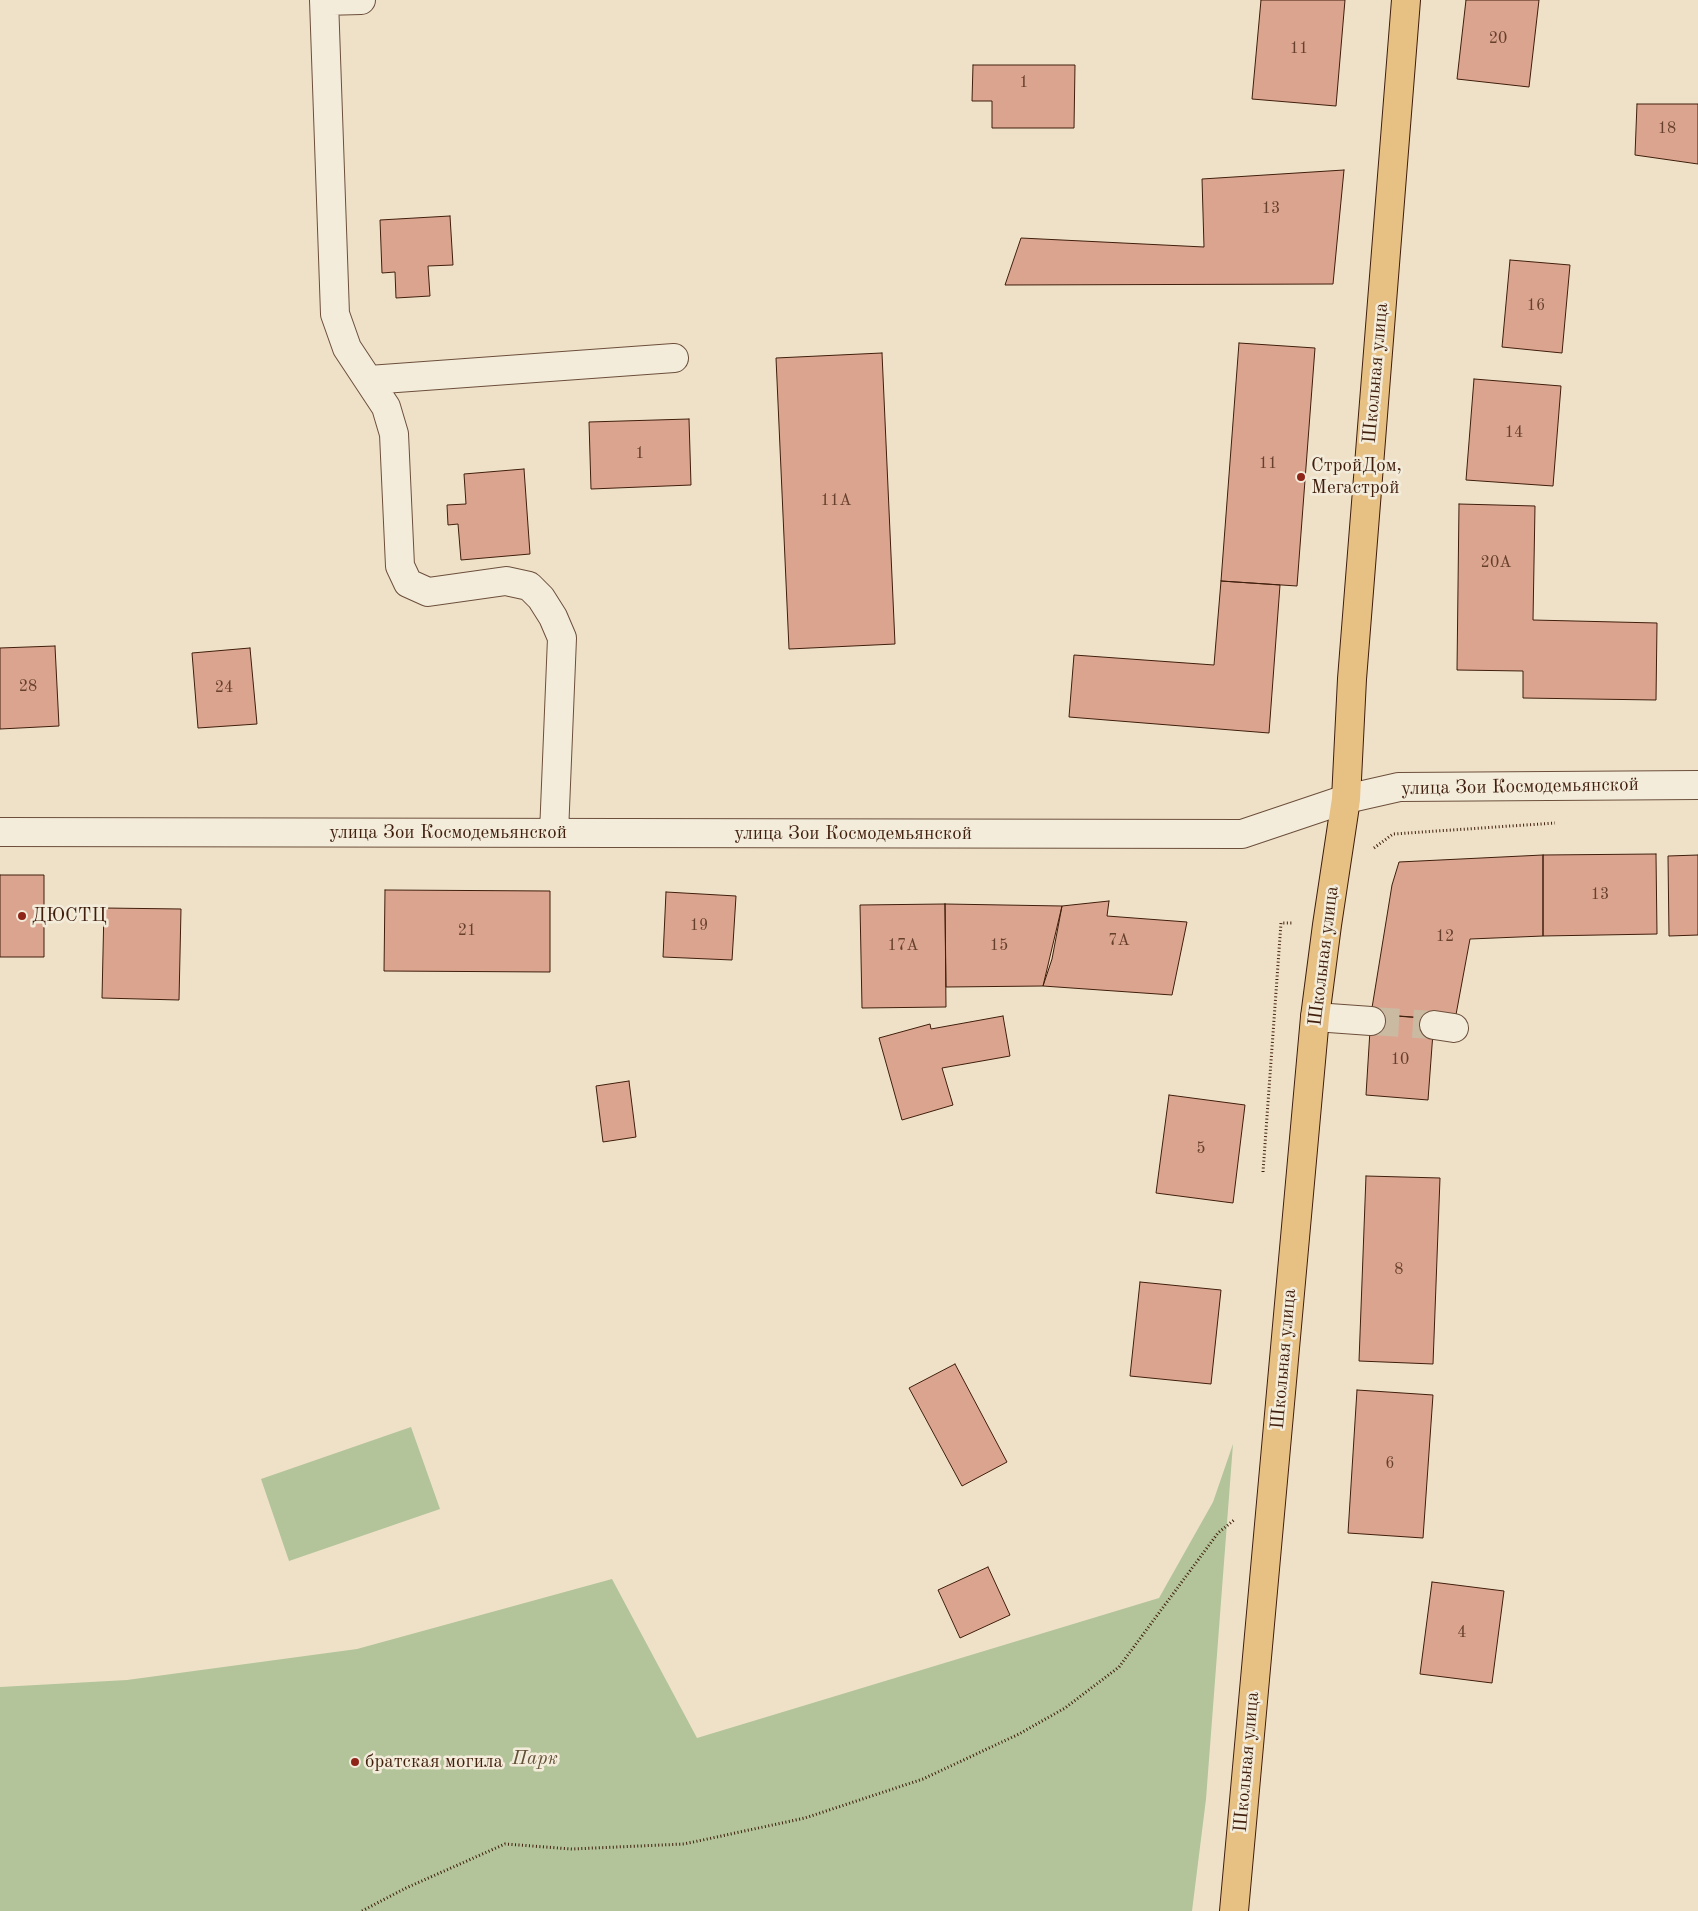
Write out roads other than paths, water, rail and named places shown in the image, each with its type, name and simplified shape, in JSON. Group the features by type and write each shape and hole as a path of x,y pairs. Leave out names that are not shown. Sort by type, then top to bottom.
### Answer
{"main road":[{"name":"Школьная улица","path":"1234,1911 1315,1017 1326,925 1346,799 1352,679 1406,0"}],"street":[{"path":"361,0 324,0 334,314 347,348 386,408 394,434 400,566 408,583 428,592 506,581 529,586 541,598 553,617 562,638 554,833"},
{"path":"369,380 674,358"},
{"name":"улица Зои Космодемьянской","path":"0,832 1242,834 1346,799 1399,787 1698,785"},
{"path":"1315,1017 1371,1021"}],"tunnel":[{"path":"1371,1021 1434,1025"}],"place":[{"name":"СтройДом, Мегастрой","path":"1301,477"},
{"name":"ДЮСТЦ","path":"22,916"},
{"name":"братская могила","path":"355,1762"}],"park label":[{"name":"Парк","path":"535,1759"}]}
